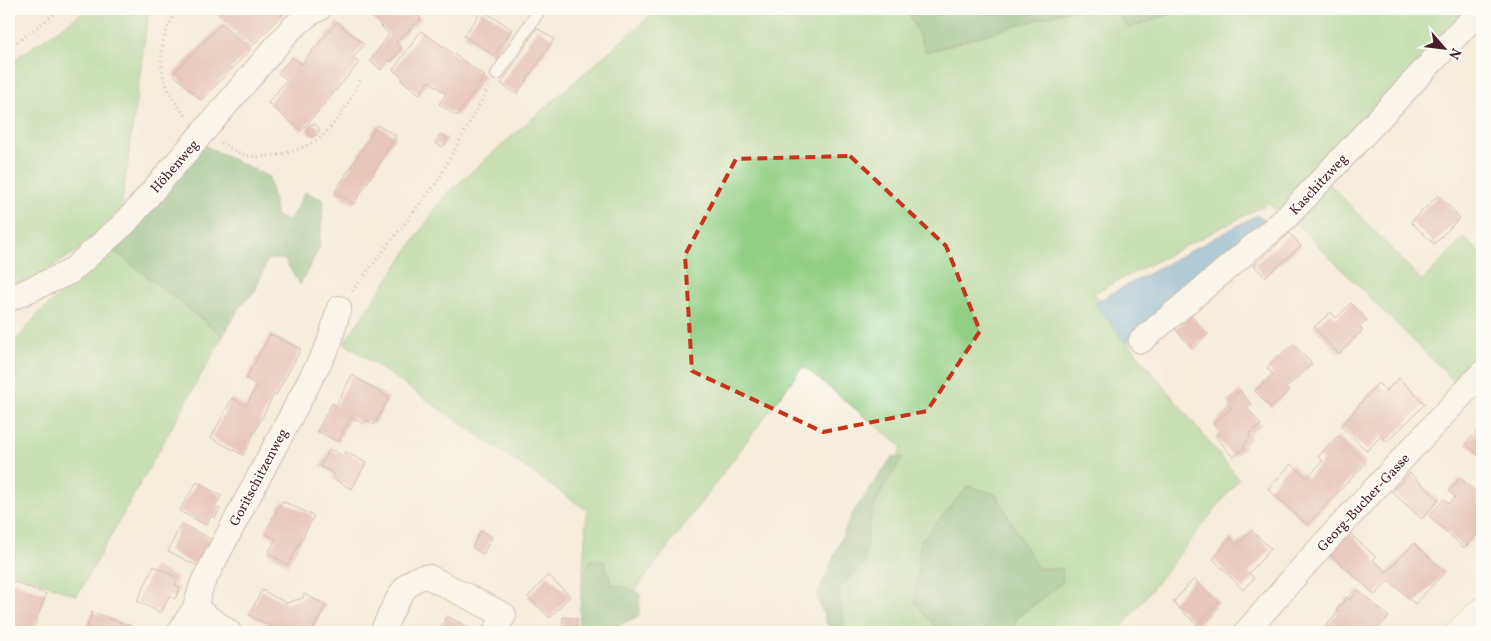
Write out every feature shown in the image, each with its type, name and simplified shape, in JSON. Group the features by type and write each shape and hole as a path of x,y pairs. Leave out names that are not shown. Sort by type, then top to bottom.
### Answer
{"street":[{"name":"Höhenweg","path":"9,299 70,272 126,222 291,29 319,9"},
{"name":"Kaschitzweg","path":"1141,341 1284,220 1472,20 1482,16"},
{"name":"Goritschitzenweg","path":"179,632 195,608 202,584 329,344 339,308"},
{"name":"Georg-Bucher-Gasse","path":"1246,632 1319,549 1482,373"},
{"path":"382,632 407,585 421,576 429,577 504,615 495,632"},
{"path":"195,608 229,632"},
{"path":"1460,632 1482,611"}],"lane":[{"path":"497,74 540,9"}],"path":[{"path":"9,48 61,9"},
{"path":"178,9 169,22 162,45 161,74 178,106 202,133 246,155 268,157 291,151 321,137 350,101 361,79"},
{"path":"339,308 437,182 497,74"}],"highlighted area":[{"path":"850,156 946,246 980,331 927,411 823,432 692,371 685,255 736,159"}],"green space":[{"path":"88,9 149,9 121,210 77,251 40,275 9,287 9,63"},
{"path":"658,9 907,9 927,52 1073,9 1112,9 1129,28 1185,9 1470,9 1278,213 1269,203 1094,293 1138,355 1239,479 1118,632 1013,632 1017,618 1063,582 1037,568 996,494 915,602 939,632 842,632 835,593 902,447 803,366 620,611 582,582 587,510 344,343 446,194"},
{"path":"907,9 1073,9 926,52"},
{"path":"1112,9 1185,9 1129,28"},
{"path":"204,145 269,177 277,217 289,221 305,192 324,200 319,248 300,285 284,259 268,259 255,291 239,308 223,336 112,249"},
{"path":"1327,181 1422,281 1464,237 1482,255 1482,360 1458,385 1293,221"},
{"path":"112,249 223,336 77,596 9,570 9,349 39,313"},
{"path":"893,456 903,458 885,485 874,507 868,531 865,563 839,589 845,632 830,632 817,596 852,514"},
{"path":"968,486 996,494 1037,568 1062,569 1063,582 1017,617 1013,632 939,632 915,602 920,542"},
{"path":"590,560 604,561 611,583 640,593 639,616 613,628 612,632 578,632 582,582"}],"water":[{"path":"1257,215 1265,219 1126,343 1094,303"}],"building":[{"path":"222,9 288,9 251,47 217,13"},
{"path":"364,9 412,9 421,19 396,42 401,48 391,62 388,60 381,70 370,61 389,34"},
{"path":"482,10 512,29 494,56 464,36"},
{"path":"337,22 364,44 353,58 359,63 301,131 268,103 287,80 278,73 292,57 301,64"},
{"path":"222,23 250,50 201,100 173,74"},
{"path":"537,28 554,39 517,94 501,84"},
{"path":"421,31 485,76 457,116 439,104 446,94 429,81 420,94 401,80 403,78 393,70"},
{"path":"313,124 319,130 313,136 307,130"},
{"path":"377,125 396,136 354,204 335,192"},
{"path":"440,134 448,139 443,147 435,143"},
{"path":"1438,195 1460,218 1434,244 1411,222"},
{"path":"1290,233 1301,246 1265,277 1254,265"},
{"path":"1351,303 1367,320 1360,327 1363,330 1339,354 1314,327 1331,312 1336,318"},
{"path":"1190,315 1208,334 1193,349 1175,329"},
{"path":"270,334 301,349 276,395 274,394 243,455 211,438 232,398 246,406 257,385 246,379"},
{"path":"1293,344 1312,364 1286,388 1289,391 1271,408 1255,391 1273,374 1267,368"},
{"path":"352,375 389,398 374,425 366,420 364,424 351,417 338,442 317,431 332,403 336,406"},
{"path":"1399,378 1425,404 1387,442 1381,436 1367,451 1341,426 1378,383 1386,391"},
{"path":"1240,391 1252,405 1248,409 1261,425 1249,434 1251,438 1243,445 1245,448 1233,457 1215,436 1220,433 1213,424 1232,408 1227,402"},
{"path":"1482,426 1482,459 1466,443"},
{"path":"1338,436 1366,463 1307,525 1268,489 1291,464 1307,478 1323,461 1318,457"},
{"path":"330,449 343,456 346,452 366,463 352,489 332,478 334,474 320,466"},
{"path":"1410,473 1439,500 1422,519 1392,492"},
{"path":"1460,478 1482,497 1482,529 1464,548 1429,516 1444,499 1449,504 1455,497 1449,491"},
{"path":"197,482 221,496 215,507 220,509 215,518 211,516 206,525 179,511"},
{"path":"282,501 314,516 288,565 268,553 276,539 265,533"},
{"path":"181,524 215,541 201,568 168,551"},
{"path":"1251,530 1271,549 1249,573 1254,578 1243,590 1213,559 1231,538 1237,545"},
{"path":"480,531 492,537 483,554 472,548"},
{"path":"1348,532 1376,557 1373,560 1387,572 1414,543 1445,572 1415,604 1389,580 1375,595 1329,553"},
{"path":"154,566 178,578 175,585 180,588 175,599 169,596 161,613 137,601"},
{"path":"548,575 570,596 550,618 528,597"},
{"path":"1194,579 1219,602 1197,625 1173,602"},
{"path":"9,580 46,594 32,632 21,632 9,628"},
{"path":"262,590 286,603 303,598 304,594 326,605 312,632 292,632 287,630 282,632 249,615"},
{"path":"1358,590 1389,617 1375,632 1321,632 1338,612 1336,610 1347,597 1350,600"},
{"path":"92,612 131,626 129,632 85,632"},
{"path":"447,616 475,631 475,632 439,632"},
{"path":"563,617 577,618 576,632 562,632"}]}
